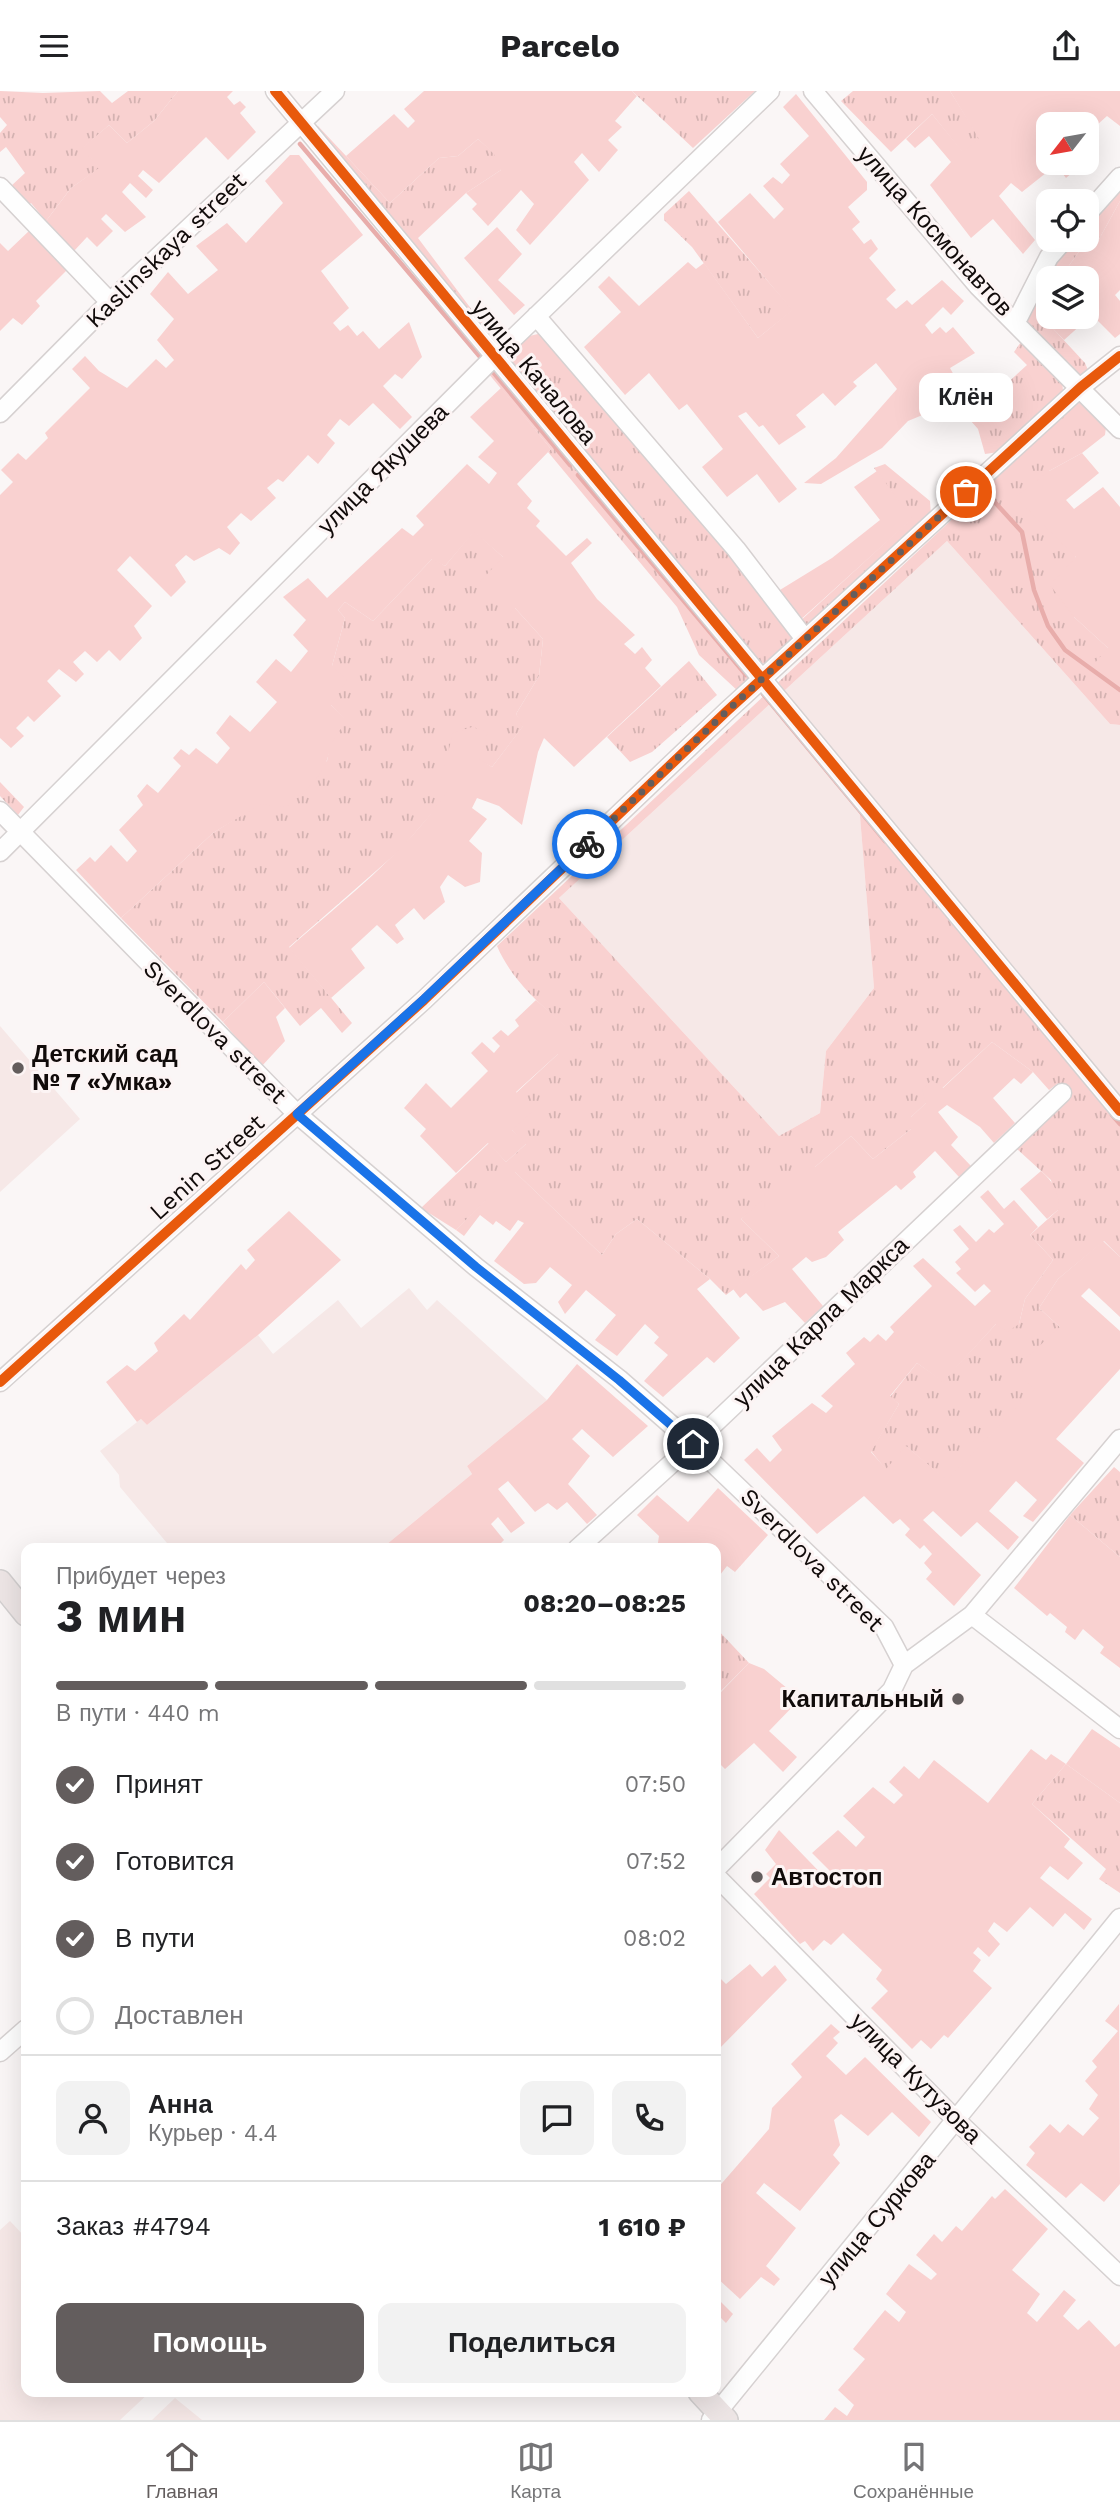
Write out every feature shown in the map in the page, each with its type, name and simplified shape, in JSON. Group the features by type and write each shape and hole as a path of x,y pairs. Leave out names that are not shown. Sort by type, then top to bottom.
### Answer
{"main road":[{"path":"0,1582 21,1608"},
{"path":"704,2397 718,2417"}],"street":[{"name":"улица Качалова","path":"275,91 1120,1111"},
{"name":"Kaslinskaya street","path":"0,413 110,302 335,91"},
{"name":"улица Якушева","path":"0,852 494,357 770,91"},
{"name":"улица Космонавтов","path":"813,91 978,286 1120,429"},
{"path":"1099,201 1120,177"},
{"path":"0,187 110,302"},
{"path":"1016,322 1053,252"},
{"path":"536,316 736,549 805,639"},
{"name":"Lenin Street","path":"0,1382 424,999 805,639 1081,387 1120,356"},
{"name":"Sverdlova street","path":"0,811 297,1114 476,1267 619,1380 693,1444 884,1627 904,1665"},
{"name":"улица Карла Маркса","path":"585,1543 693,1444 1062,1093"},
{"path":"721,1864 892,1690 904,1665 972,1615 1120,1439"},
{"path":"972,1615 1120,1729"},
{"name":"улица Кутузова","path":"721,1881 957,2121 1120,2276"},
{"name":"улица Суркова","path":"718,2417 1120,1917"},
{"path":"0,2052 21,2033"}],"shaded area":[{"path":"947,541 1110,724 1120,725 1120,1102 859,804 874,988 826,1051 820,1113 779,1136 559,898"},
{"name":"Детский сад № 7 «Умка»","path":"0,1026 80,1119 0,1192"},
{"path":"409,1288 427,1310 437,1300 547,1400 467,1466 472,1474 388,1543 167,1543 120,1487 119,1475 100,1451 141,1419 147,1425 258,1335 273,1354 338,1300 361,1328"},
{"path":"10,2221 21,2233 21,2397 145,2397 120,2420 0,2420 0,2230"},
{"path":"175,2398 202,2420 152,2420"}],"green space":[{"path":"0,91 100,91 112,103 128,91 178,91 154,121 127,143 109,125 83,148 100,168 71,188 46,221 31,203 26,207 10,187 25,173 6,147 0,152 0,133 7,125 0,117"},
{"path":"178,91 233,91 227,97 234,105 240,101 246,107 240,113 256,132 228,160 206,137 159,183 143,170 138,176 153,190 146,198 130,183 122,192 146,217 125,232 106,214 101,219 113,231 97,247 87,237 74,251 46,221 71,188 99,168 82,148 109,125 127,143 154,121"},
{"path":"424,91 632,91 637,96 615,121 622,127 608,140 618,150 599,172 582,153 574,162 589,180 530,245 516,230 534,204 521,190 488,226 472,209 477,204 466,193 501,170 493,163 495,155 478,139 458,156 439,158 390,203 346,156 394,114 408,128 415,121 404,109"},
{"path":"632,91 755,91 693,148"},
{"path":"853,91 950,91 980,139 963,153 932,114 891,152 841,101"},
{"path":"950,91 1120,91 1120,126 1107,116 1099,123 1099,112 1036,112 1036,175 1043,175 1022,192 1011,183 999,196 1035,240 1023,254 993,219 971,238 930,185 951,162 929,136 915,148 906,139 932,114 963,152 979,139"},
{"path":"796,94 867,182 867,190 848,207 860,222 852,229 864,244 871,239 878,249 869,258 896,290 886,299 896,309 907,300 912,305 942,280 964,301 951,315 943,307 925,325 932,334 940,327 946,333 953,327 975,353 950,368 966,397 908,421 882,448 821,484 804,483 836,458 897,389 876,363 853,382 857,386 835,406 823,393 796,415 806,427 779,445 763,425 759,427 746,412 738,416 797,489 779,503 757,474 727,497 702,467 723,449 687,404 679,410 649,373 625,395 584,347 621,312 598,287 609,276 639,306 688,262 696,269 704,263 758,338 792,310 718,222 750,193 774,219 784,209 763,186 773,177 782,184 790,175 780,164 809,136 783,107"},
{"path":"318,126 390,203 439,158 458,156 478,139 496,155 501,170 466,193 418,238 472,310 504,342 494,349 313,130"},
{"path":"290,155 299,155 363,235 321,271 349,308 333,323 340,331 348,325 357,336 363,331 379,349 409,322 422,357 402,379 395,374 383,386 412,417 400,429 373,403 349,426 340,419 327,435 335,443 318,464 308,455 283,482 278,479 267,488 276,498 251,521 241,513 227,527 240,543 230,555 219,548 194,561 186,555 175,565 186,582 171,597 130,556 117,570 152,606 134,626 142,638 120,661 109,650 97,662 85,651 73,662 84,674 76,682 59,669 47,681 61,696 34,722 28,716 16,728 24,736 11,748 0,738 0,495 13,482 1,470 18,453 26,460 48,438 45,433 90,388 72,369 85,356 99,371 127,388 156,359 166,368 174,360 157,340 174,319 150,294 168,272 188,294 218,270 196,246 227,223 246,243 283,203 265,181"},
{"path":"1120,185 1120,201 1099,239 1099,209"},
{"path":"689,191 793,310 758,338 692,247 664,220 664,214"},
{"path":"1120,201 1120,290 1115,295 1120,301 1120,334 1115,338 1099,322 1099,266 1069,266 1079,252 1099,252 1099,239"},
{"path":"497,227 522,254 498,280 525,305 514,315 464,258"},
{"path":"30,230 67,270 36,301 40,306 22,325 13,318 0,331 0,243 8,251"},
{"path":"1062,252 1079,252 1069,266 1051,266"},
{"path":"1036,292 1036,329 1053,329 1085,363 1088,370 1080,379 1027,325"},
{"path":"1053,329 1076,329 1064,340"},
{"path":"538,334 550,339 730,553 794,636 792,643 769,664 754,662 505,363 507,353 525,337"},
{"path":"1023,339 1062,380 1063,391 999,452 985,454 978,429 954,402 1003,387 1027,365 1014,352"},
{"path":"495,366 755,676 739,692 699,655 677,607 548,452 551,449 488,373"},
{"path":"501,388 551,449 517,484 532,501 527,508 540,521 536,526 566,556 587,538 592,543 571,563 597,599 635,635 624,644 635,654 642,647 652,660 645,668 661,686 574,767 544,738 538,752 522,825 499,806 477,798 472,808 487,819 469,841 482,853 480,882 465,887 448,875 440,887 445,902 424,920 414,908 395,925 404,939 397,944 377,925 351,949 365,968 331,998 289,948 393,856 447,792 439,788 453,733 472,727 488,732 479,759 492,767 523,726 516,714 539,676 543,639 515,608 508,614 478,584 503,557 474,532 445,566 432,559 373,621 345,602 338,610 345,618 332,666 347,680 331,705 348,721 332,743 324,767 315,780 286,807 261,804 213,833 121,918 76,870 90,857 95,862 111,845 127,862 137,851 119,830 143,805 137,796 147,784 158,793 181,766 173,758 181,749 189,755 196,748 217,764 230,748 216,733 230,715 250,732 277,702 256,682 276,659 291,672 308,651 293,635 306,620 283,597 308,578 327,598 402,528 413,536 424,525 416,516 467,464 489,484 497,473 478,457 494,441 470,417"},
{"path":"1083,402 1106,427 1105,435 1082,453 1049,471 1076,558 1074,617 1108,648 1120,683 1120,725 1110,724 947,541 559,898 779,1136 820,1113 826,1051 874,988 859,804 1120,1119 1120,1257 1104,1241 1058,1279 1039,1308 1060,1327 1036,1389 947,1481 907,1447 886,1470 871,1451 899,1404 890,1397 917,1363 943,1381 996,1324 1019,1324 1025,1299 1053,1260 1030,1235 1058,1210 1051,1180 1017,1149 1070,1098 1057,1084 1049,1090 1033,1072 992,1042 911,1117 911,1129 873,1159 851,1136 815,1167 741,1219 779,1256 726,1295 637,1219 616,1234 602,1255 515,1172 456,1230 421,1208 489,1143 506,1162 526,1144 512,1130 516,1093 558,1054 583,1042 523,986 497,946 1075,404"},
{"path":"1082,453 1099,473 1066,500 1074,509 1103,487 1120,507 1120,684 1093,665 1108,648 1074,617 1050,585 1076,557 1015,497 1049,471"},
{"path":"885,464 930,501 931,516 805,631 798,623 911,519 874,468"},
{"path":"877,471 912,519 798,622 775,593 832,558 880,520 854,487"},
{"path":"474,531 503,557 515,608 543,639 539,676 516,714 524,725 492,767 478,760 400,850 289,947 352,1023 342,1033 321,1008 300,1026 264,982 223,1022 121,918 213,833 327,761 331,739 347,721 331,705 332,666 345,618 338,610 345,602 373,621 433,558 445,566"},
{"path":"689,661 717,695 652,752 630,762 607,737"},
{"path":"0,782 24,807 18,815 0,796"},
{"path":"264,982 285,1008 276,1017 285,1041 261,1067 223,1022"},
{"path":"536,1000 584,1042 569,1061 558,1054 516,1092 534,1110 512,1130 527,1143 506,1162 488,1143 456,1173 420,1136 426,1129 404,1108 426,1083 451,1108 488,1071 471,1053 482,1042 494,1053 500,1046 492,1038 501,1030 508,1036 519,1026 515,1020"},
{"path":"992,1042 1033,1072 1021,1084 1014,1078 993,1098 1015,1123 994,1143 980,1127 947,1105 938,1112 958,1137 951,1145 971,1166 959,1177 935,1151 913,1172 916,1177 901,1190 896,1185 838,1232 844,1240 826,1257 812,1262 806,1257 792,1269 823,1306 805,1323 785,1302 763,1311 746,1293 740,1298 733,1289 779,1256 741,1219 806,1162 815,1167 851,1136 873,1159 911,1129 911,1117 926,1103 922,1089 932,1080 943,1088"},
{"path":"514,1171 602,1255 616,1234 637,1219 710,1279 697,1289 740,1338 714,1363 707,1357 663,1397 644,1381 668,1355 654,1343 659,1337 645,1324 617,1356 595,1340 616,1315 586,1290 565,1314 558,1302 572,1285 550,1267 536,1283 524,1284 494,1261 524,1223 518,1220 510,1231 496,1221 493,1225 480,1215 464,1236 456,1230"},
{"path":"1041,1171 1053,1184 1058,1198 1058,1210 1047,1219 1020,1189"},
{"path":"988,1190 1004,1209 1014,1200 1038,1227 1030,1235 1053,1260 1025,1299 1019,1324 1007,1332 996,1324 943,1382 917,1363 890,1396 899,1404 871,1452 886,1469 906,1446 947,1480 1035,1389 1022,1379 1024,1360 1060,1327 1039,1308 1058,1279 1103,1241 1120,1257 1120,1317 1089,1288 1081,1296 1120,1331 1120,1369 1056,1439 1084,1463 1033,1522 1023,1516 1037,1500 1016,1481 989,1511 1019,1537 1008,1550 977,1522 961,1537 933,1511 923,1520 981,1575 954,1606 926,1579 932,1572 924,1563 932,1554 924,1545 920,1549 905,1535 910,1529 900,1519 893,1524 864,1496 817,1534 744,1460 757,1448 770,1462 782,1450 772,1436 812,1403 826,1413 833,1406 821,1396 855,1364 846,1353 864,1337 870,1342 878,1334 886,1341 894,1332 890,1327 932,1286 913,1266 923,1258 975,1306 991,1291 984,1284 975,1292 956,1273 961,1269 955,1262 969,1249 953,1230 960,1225 976,1242 989,1229 994,1233 1004,1224 980,1197"},
{"path":"289,1211 341,1260 258,1335 147,1425 141,1419 137,1422 106,1382 127,1365 135,1371 158,1351 154,1343 184,1314 190,1320 241,1264 246,1270 255,1260 247,1250"},
{"path":"577,1364 648,1426 613,1457 582,1429 572,1439 590,1456 568,1484 597,1515 587,1524 567,1502 557,1510 548,1503 535,1512 508,1481 498,1489 525,1523 511,1533 498,1517 491,1524 504,1540 501,1543 388,1543 472,1474 467,1466 547,1400"},
{"path":"1114,1467 1120,1472 1120,1557 1070,1515"},
{"path":"718,1488 768,1535 735,1572 727,1566 721,1574 721,1543 658,1543 659,1536 637,1515 657,1495 688,1522"},
{"path":"1070,1515 1120,1557 1120,1668 1100,1653 1104,1647 1083,1629 1075,1640 1065,1632 1067,1627 1050,1613 1047,1616 1014,1588"},
{"path":"721,1633 749,1663 721,1691"},
{"path":"749,1663 764,1669 800,1699 769,1731 797,1757 783,1772 754,1743 725,1769 721,1765 721,1692"},
{"path":"1092,1729 1120,1748 1120,1803 1066,1764"},
{"path":"1031,1749 1046,1760 1051,1754 1066,1764 1032,1804 1070,1839 1064,1847 1083,1863 1068,1880 1050,1866 1040,1878 1092,1919 1084,1930 1065,1913 1053,1927 1030,1907 1007,1932 994,1922 988,1931 1000,1944 989,1957 978,1947 973,1953 981,1960 973,1971 992,1988 948,2038 944,2035 931,2049 921,2040 912,2049 871,2008 888,1991 876,1979 882,1970 843,1933 831,1945 824,1940 813,1951 805,1941 800,1944 754,1894 770,1878 766,1874 776,1864 765,1850 779,1830 836,1889 842,1883 812,1853 838,1830 856,1847 865,1837 843,1816 873,1787 894,1804 903,1795 889,1782 904,1766 919,1779 934,1760 988,1803"},
{"path":"1066,1764 1120,1803 1120,1893 1099,1879 1106,1869 1032,1804"},
{"path":"750,1964 762,1977 775,1965 787,1980 721,2047 721,1979 726,1984"},
{"path":"1119,2004 1120,2184 1104,2202 1081,2183 1066,2198 1026,2165 1035,2153 1029,2147 1050,2124 1060,2133 1068,2124 1083,2136 1099,2118 1089,2109 1098,2095 1085,2081 1097,2067 1092,2061 1118,2031 1105,2021"},
{"path":"831,2024 840,2032 833,2038 838,2043 826,2056 846,2075 865,2057 931,2122 919,2137 892,2112 868,2136 841,2114 834,2120 840,2145 833,2155 840,2163 800,2211 764,2183 756,2193 796,2228 766,2266 780,2279 774,2286 761,2277 740,2299 721,2282 721,2184 769,2129 772,2108 802,2077 791,2064"},
{"path":"1005,2189 1048,2229 1012,2270 1040,2294 1027,2313 1037,2322 1064,2290 1076,2300 1063,2316 1078,2330 1089,2320 1115,2347 1120,2343 1120,2420 824,2420 835,2407 847,2416 854,2405 838,2390 865,2359 853,2349 885,2310 899,2322 906,2312 886,2294 909,2264 931,2280 937,2274 916,2255 934,2234 942,2242 956,2226 962,2231 992,2196 995,2199"},
{"path":"721,2302 733,2314 726,2323 721,2318"}],"waterway":[{"path":"300,144 481,358"},
{"path":"493,372 570,465"},
{"path":"578,475 746,675"},
{"path":"991,498 1022,532 1034,590 1048,626 1065,650 1120,690"},
{"path":"763,694 885,841"},
{"path":"1112,1115 1120,1124"}],"cycle path":[{"path":"275,91 1120,1111"},
{"path":"0,1382 424,1000 727,711 1081,387 1120,356"}],"way so far":[{"path":"587,844 727,711 966,492"}],"place":[{"name":"Клён","path":"966,492"},
{"name":"Детский сад № 7 «Умка»","path":"18,1068"},
{"name":"Капитальный","path":"958,1699"},
{"name":"Автостоп","path":"757,1877"}],"route":[{"path":"587,844 424,999 297,1114 476,1267 619,1380 693,1444"}]}
